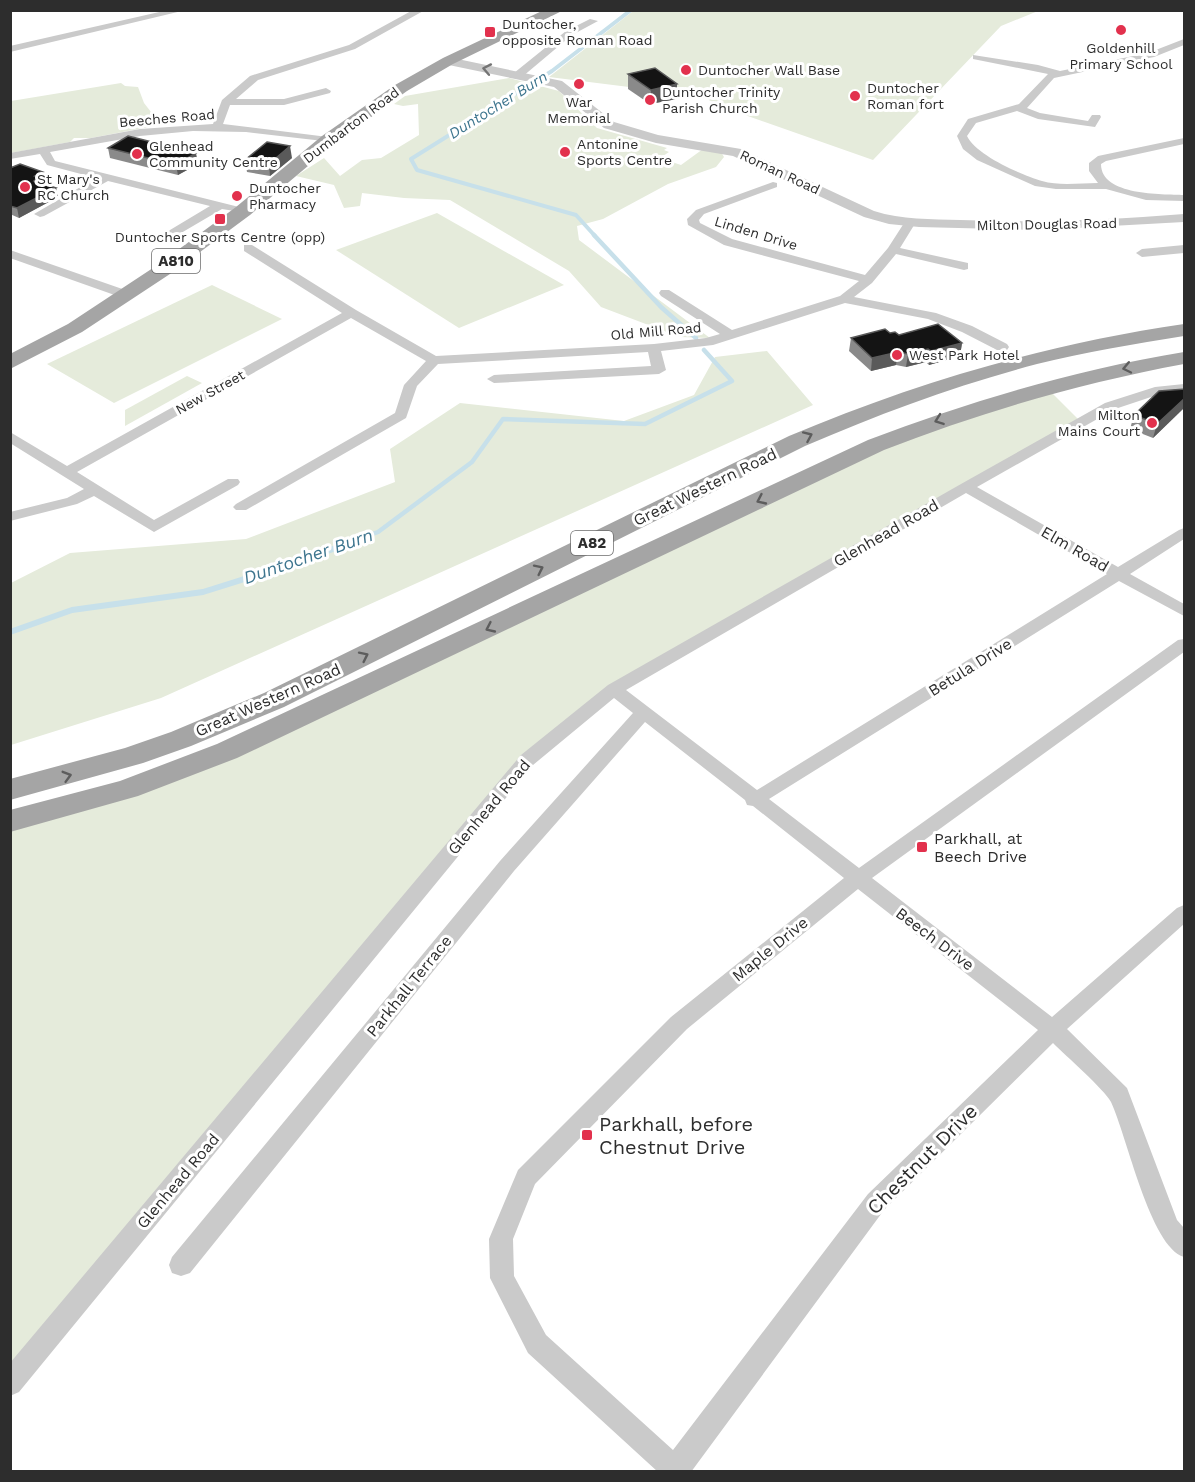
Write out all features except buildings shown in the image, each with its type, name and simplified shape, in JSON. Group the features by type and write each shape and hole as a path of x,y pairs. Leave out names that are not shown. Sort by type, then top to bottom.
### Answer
{"main road":[{"name":"Dumbarton Road","path":"10,363 75,328 127,295 243,211 328,140 401,88 448,61 557,10"},
{"name":"Great Western Road","path":"10,790 133,756 181,739 274,700 797,441 857,415 935,386 1021,361 1088,346 1185,330"},
{"name":"Great Western Road","path":"10,821 128,789 237,747 876,445 928,424 1045,386 1185,358"}],"street":[{"path":"10,50 182,10"},
{"path":"217,127 226,102 254,78 352,47 421,10"},
{"path":"522,76 569,33 593,21"},
{"path":"1185,42 1151,55 1059,74 1046,80 1029,102 1018,108 972,121 963,131 963,141 981,158 1039,184 1106,186 1146,197 1185,198"},
{"path":"976,57 1059,74"},
{"name":"Roman Road","path":"448,61 552,82 567,90 580,104 602,121 618,129 656,139 736,152 869,214 889,220 910,222"},
{"path":"226,102 284,102 326,91"},
{"path":"1018,108 1038,116 1091,126 1096,117"},
{"name":"Beeches Road","path":"10,156 150,132 217,127 328,140"},
{"path":"1106,186 1095,171 1095,163 1102,158 1185,141"},
{"path":"43,150 51,163 243,211"},
{"path":"40,214 106,177"},
{"name":"Linden Drive","path":"773,185 700,212 693,219 694,225 713,237 728,242 868,280"},
{"path":"59,204 75,209"},
{"path":"164,239 219,206"},
{"name":"Milton Douglas Road","path":"910,222 1057,226 1185,218"},
{"name":"Old Mill Road","path":"434,360 654,348 708,342 844,299 868,280 892,250 910,222"},
{"path":"241,507 401,415 411,385 434,360 351,313 248,248"},
{"path":"892,250 964,266"},
{"path":"1142,253 1183,251"},
{"path":"10,254 127,295"},
{"path":"665,293 730,335"},
{"path":"844,299 931,316 967,329 1002,347"},
{"name":"New Street","path":"68,471 351,313"},
{"path":"494,379 659,370 654,348"},
{"name":"Glenhead Road","path":"10,1383 527,760 614,689 966,487 1110,406 1155,391 1185,388"},
{"path":"10,436 154,527 233,482"},
{"name":"Elm Road","path":"966,487 1185,610"},
{"path":"10,518 72,501 96,489"},
{"name":"Betula Drive","path":"754,800 1185,533"},
{"name":"Maple Drive","path":"676,1470 537,1344 502,1278 501,1239 526,1177 679,1023 857,879 1185,644"},
{"name":"Beech Drive","path":"614,689 754,800 1053,1029 1119,1095 1168,1226 1185,1246"},
{"name":"Parkhall Terrace","path":"181,1265 507,866 644,712"},
{"name":"Chestnut Drive","path":"676,1470 876,1202 1053,1029 1185,913"}],"green space":[{"path":"633,11 1038,11 1001,26 873,160 745,115 660,80 629,87 549,77"},
{"path":"509,78 559,91 597,128 667,148 664,150 669,152 660,158 681,165 703,149 721,152 724,157 716,167 668,184 603,219 577,226 579,240 710,338 680,337 601,307 569,271 450,200 362,193 360,206 344,208 334,185 296,176 324,158 340,176 362,160 381,158 419,135 418,104 403,106 394,104 405,96"},
{"path":"121,83 125,86 138,87 144,103 158,121 154,126 91,138 74,138 70,142 11,153 11,101"},
{"path":"437,213 564,285 459,328 336,250"},
{"path":"212,285 282,319 114,403 47,364"},
{"path":"767,351 813,405 161,698 11,745 11,583 70,553 246,539 395,482 390,449 460,403 624,421 694,395 715,357"},
{"path":"187,376 202,383 125,426 125,410"},
{"path":"1045,386 1081,422 614,689 527,760 11,1383 11,821 128,789 876,445"}],"waterway":[{"name":"Duntocher Burn","path":"595,236 576,215 417,170 411,159 552,71 631,10"},
{"name":"Duntocher Burn","path":"594,235 661,307 696,338"},
{"name":"Duntocher Burn","path":"343,545 378,532 472,462 503,419 645,424 732,381 704,350"},
{"name":"Duntocher Burn","path":"10,632 72,610 203,592 347,544"}],"place":[{"name":"Goldenhill Primary School","path":"1121,30"},
{"name":"Duntocher, opposite Roman Road","path":"490,32"},
{"name":"Duntocher Wall Base","path":"686,70"},
{"name":"War Memorial","path":"579,84"},
{"name":"Duntocher Roman fort","path":"855,96"},
{"name":"Duntocher Trinity Parish Church","path":"650,100"},
{"name":"Antonine Sports Centre","path":"565,152"},
{"name":"Glenhead Community Centre","path":"137,154"},
{"name":"St Mary's RC Church","path":"25,187"},
{"name":"Duntocher Pharmacy","path":"237,196"},
{"name":"Duntocher Sports Centre (opp)","path":"220,219"},
{"name":"West Park Hotel","path":"897,355"},
{"name":"Milton Mains Court","path":"1152,423"},
{"name":"Parkhall, at Beech Drive","path":"922,847"},
{"name":"Parkhall, before Chestnut Drive","path":"587,1135"}]}
